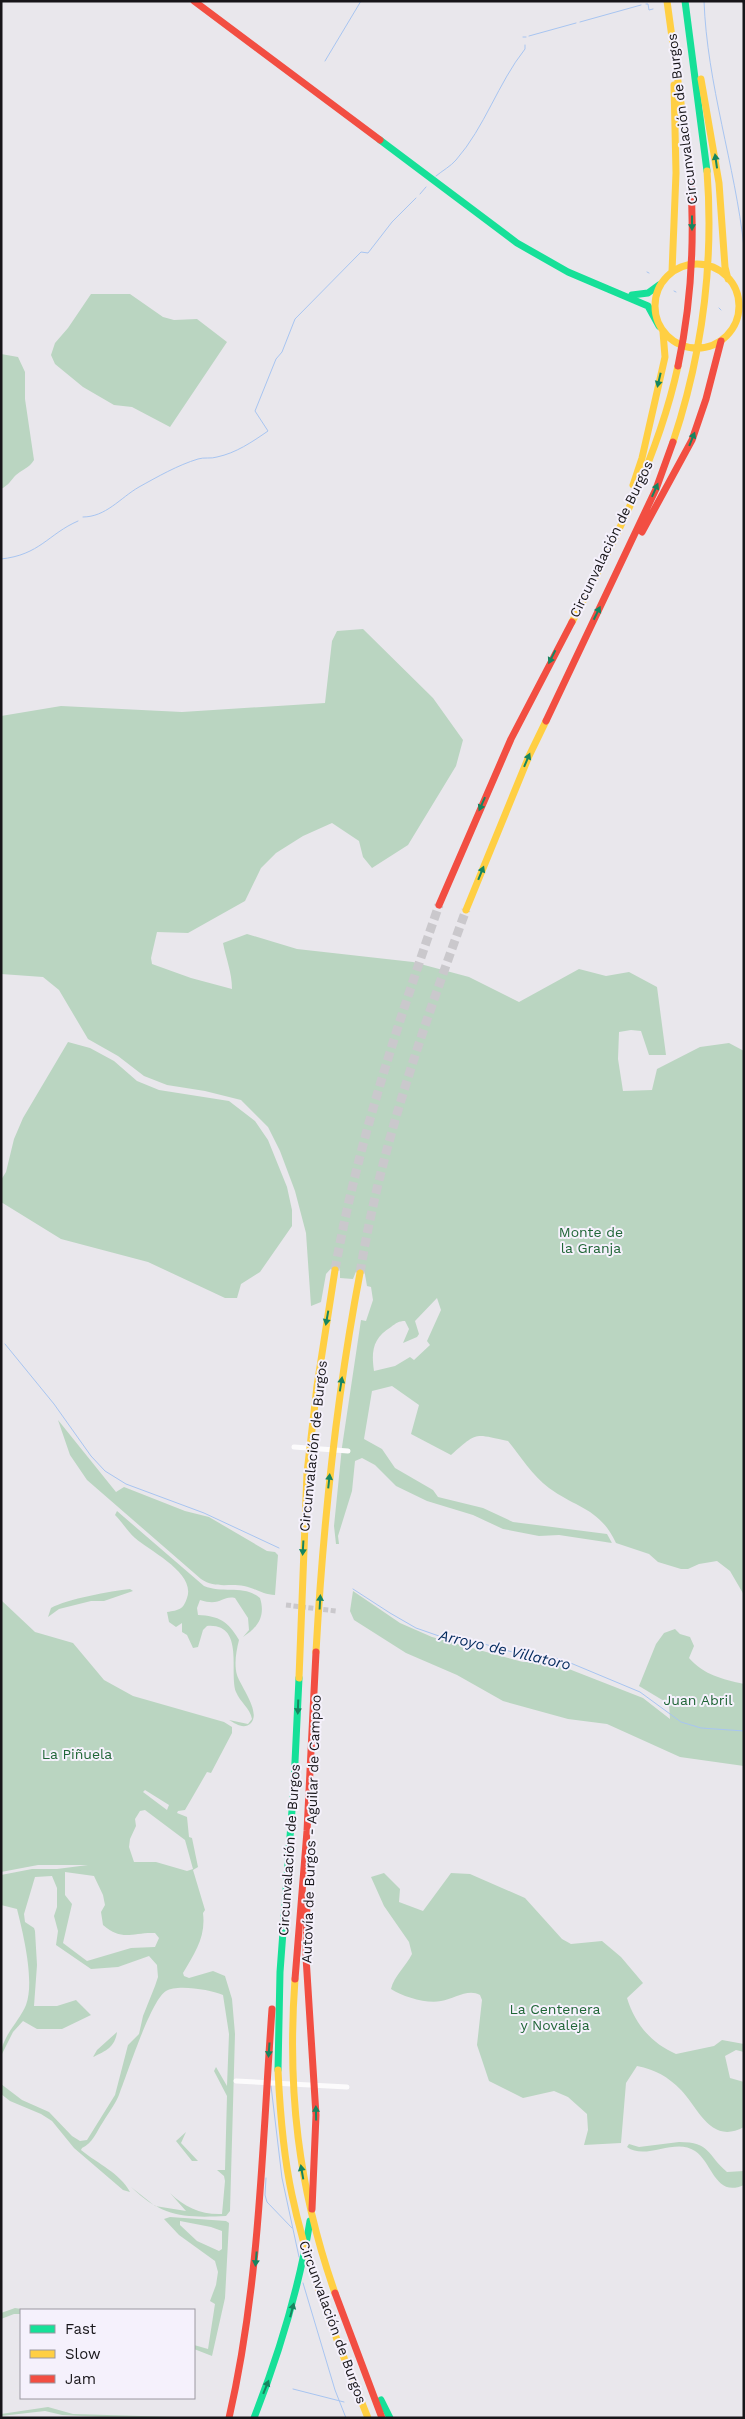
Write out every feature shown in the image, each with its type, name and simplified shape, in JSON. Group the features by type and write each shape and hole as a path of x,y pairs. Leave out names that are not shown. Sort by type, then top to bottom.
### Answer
{"main road":[{"path":"194,1 517,243 568,272 630,295 648,306 661,329 672,341 690,348 709,347 720,341 744,312"},
{"path":"666,1 676,120 674,271"},
{"name":"Circunvalación de Burgos","path":"439,905 521,719 620,525 648,465 673,387 688,316 692,254 690,169 666,1"},
{"path":"687,1 719,183 725,267 738,301 734,325"},
{"name":"Circunvalación de Burgos","path":"466,910 529,756 668,459 692,377 704,310 709,254 709,207 687,1"},
{"path":"630,295 648,293 674,271 696,264 716,269 744,293"},
{"path":"567,628 572,611 619,518 637,474 664,357 661,329 655,307 656,294 662,282"},
{"path":"612,582 620,573 687,451 706,399 720,341"},
{"name":"Circunvalación de Burgos","path":"336,1270 322,1354 308,1465 298,1719 278,2018 279,2098 292,2193 314,2278 368,2418"},
{"name":"Circunvalación de Burgos","path":"360,1273 331,1456 323,1548 307,1833 293,1991 290,2058 300,2161 321,2255 382,2418"},
{"name":"Autovía de Burgos - Aguilar de Campoo","path":"254,2418 278,2357 290,2318 304,2259 312,2211 316,2162 315,2078 306,1931 317,1651"},
{"name":"Autovía de Burgos - Aguilar de Campoo","path":"229,2418 246,2341 255,2270 273,1993 285,1897"},
{"path":"321,2255 390,2418"},
{"path":"314,2278 362,2418"}],"street":[{"path":"294,1447 348,1451"},
{"path":"236,2081 347,2087"}],"green space":[{"path":"91,294 130,294 163,317 174,320 197,319 227,342 170,427 132,407 114,405 83,387 55,364 51,355 55,343 68,328"},
{"path":"1,354 18,357 25,372 25,399 34,460 1,489"},
{"name":"Monte de la Granja","path":"363,629 433,698 463,740 456,766 408,845 372,868 363,857 359,841 332,823 303,836 276,853 261,868 245,901 188,933 157,932 151,958 152,964 191,978 232,989 223,943 247,934 297,949 413,962 469,977 519,1002 579,969 606,976 629,972 657,987 666,1055 649,1055 641,1031 619,1032 618,1059 623,1091 652,1090 657,1069 700,1047 729,1043 744,1051 744,1595 730,1571 717,1561 699,1564 688,1569 681,1569 658,1562 649,1554 616,1543 610,1531 595,1515 559,1495 543,1483 508,1441 477,1436 451,1455 411,1434 419,1405 392,1386 372,1391 364,1439 382,1449 395,1468 433,1490 438,1497 483,1508 513,1522 607,1534 612,1543 559,1535 539,1536 503,1529 473,1515 427,1501 396,1486 375,1465 362,1458 355,1461 352,1491 338,1536 339,1544 336,1544 334,1526 342,1447 361,1320 366,1321 373,1300 371,1287 367,1286 364,1269 357,1269 353,1279 340,1278 340,1266 335,1264 326,1274 321,1302 311,1306 306,1233 295,1191 280,1151 268,1127 241,1100 205,1091 167,1085 144,1076 118,1056 88,1039 59,990 43,977 1,974 1,716 61,706 182,712 325,703 332,641 337,631","holes":["437,1298 441,1310 427,1341 430,1345 414,1360 410,1357 395,1366 374,1371 373,1351 377,1340 385,1331 398,1322 405,1321 409,1329 403,1343 417,1337 419,1334 415,1321"]},
{"path":"68,1042 90,1048 114,1061 137,1081 159,1090 229,1101 255,1121 268,1140 287,1187 292,1210 292,1226 260,1272 241,1284 237,1298 225,1298 148,1262 61,1239 1,1202 1,1180 6,1172 14,1139 23,1118"},
{"path":"58,1420 116,1492 124,1487 185,1511 209,1517 267,1551 275,1552 278,1555 275,1595 244,1586 212,1584 201,1579 87,1480 70,1455"},
{"path":"117,1511 204,1586 247,1591 260,1598 262,1611 259,1621 243,1637 249,1630 248,1618 235,1598 227,1598 217,1602 200,1600 197,1608 198,1615 217,1618 227,1624 239,1640 236,1671 254,1713 251,1723 248,1725 240,1726 229,1720 248,1724 252,1719 236,1692 233,1650 227,1632 219,1627 207,1626 203,1630 198,1647 193,1648 187,1635 182,1632 182,1623 176,1627 169,1622 167,1612 180,1609 187,1598 188,1589 185,1580 170,1564 132,1536 115,1515"},
{"path":"130,1589 133,1591 104,1601 91,1601 59,1609 48,1617 51,1608 58,1605 78,1599"},
{"name":"Juan Abril","path":"353,1591 400,1623 432,1637 523,1662 533,1660 551,1662 643,1698 670,1719 669,1704 639,1686 656,1644 664,1633 675,1629 680,1634 690,1637 694,1646 689,1658 701,1669 714,1676 744,1684 744,1766 680,1757 607,1724 568,1719 503,1701 457,1675 406,1653 354,1620 350,1611"},
{"name":"La Piñuela","path":"1,1600 35,1632 73,1643 104,1680 133,1696 224,1722 232,1727 232,1733 211,1773 207,1772 185,1810 178,1811 177,1813 187,1817 189,1837 192,1838 198,1867 193,1870 205,1910 203,1913 201,1937 183,1973 184,1976 189,1978 213,1971 225,1976 232,1999 235,2034 230,2211 226,2216 186,2216 174,2214 156,2206 186,2211 170,2193 194,2209 207,2213 222,2214 225,2181 224,2176 217,2170 225,2170 227,2096 214,2071 216,2067 227,2086 229,2034 223,1995 211,1991 178,1988 166,1991 160,1997 140,2037 117,2100 89,2144 81,2150 121,2179 130,2192 123,2190 74,2148 52,2121 41,2114 10,2101 1,2094 1,2084 22,2100 49,2112 72,2136 80,2141 87,2140 115,2095 128,2045 139,2034 143,2016 158,1977 157,1965 149,1956 118,1967 91,1969 56,1945 58,1931 54,1916 57,1907 57,1888 52,1876 35,1877 24,1914 25,1922 34,1928 35,1931 37,1965 34,2006 57,2006 76,2000 91,2015 62,2029 37,2029 23,2021 13,2032 1,2056 4,2042 26,2005 29,1970 17,1909 1,1905 1,1875 32,1869 57,1869 88,1865 38,1865 1,1872","holes":["145,1790 169,1805 167,1810 143,1792","145,1810 185,1840 193,1869 187,1871 156,1862 134,1862 129,1847 130,1839 136,1826 135,1819 140,1811","65,1872 94,1876 103,1895 105,1905 101,1912 103,1925 122,1935 155,1933 159,1938 155,1947 131,1948 87,1961 63,1943 72,1904 65,1895"]},
{"name":"La Centenera y Novaleja","path":"384,1873 400,1889 399,1902 423,1911 451,1873 470,1874 525,1898 562,1939 571,1944 602,1941 621,1957 643,1983 627,1998 630,2007 645,2032 667,2050 676,2054 714,2046 722,2040 744,2044 744,2052 736,2050 725,2056 730,2078 744,2082 744,2127 733,2131 723,2131 714,2128 700,2115 688,2098 671,2081 650,2069 637,2066 626,2083 621,2143 584,2145 588,2130 587,2114 568,2097 554,2091 523,2098 489,2081 477,2045 482,2000 480,1995 466,1993 446,2000 429,2002 408,1997 391,1989 412,1954 409,1942 384,1906 371,1877"},
{"path":"117,2032 112,2045 93,2057 97,2050"},
{"path":"186,2132 181,2143 198,2161 192,2161 176,2141"},
{"path":"679,2142 697,2144 703,2147 727,2172 744,2171 744,2185 734,2188 720,2183 701,2156 687,2147 670,2147 643,2152 627,2147 629,2144 639,2147"},
{"path":"170,2217 226,2221 229,2223 225,2298 212,2356 195,2349 195,2345 208,2349 215,2304 210,2301 216,2285 218,2272 215,2261 179,2235 164,2219","holes":["180,2221 222,2231 222,2249 219,2251 197,2241 180,2225"]},
{"path":"15,2308 22,2309 20,2314 14,2314 1,2319 1,2313"},
{"path":"48,2407 73,2414 175,2417 120,2418 62,2415 45,2411 1,2416 1,2414"}],"waterway":[{"path":"325,61 361,1"},
{"path":"704,1 710,63 740,216 744,247"},
{"path":"646,4 648,4 649,10 653,9"},
{"path":"580,22 641,5"},
{"path":"529,36 576,23"},
{"path":"436,176 454,162 475,134 515,62 525,49 525,45"},
{"path":"420,194 426,187"},
{"path":"83,517 99,514 139,487 175,468 198,459 215,458 231,453 268,431 255,411 295,319 361,252 368,253 392,222 416,198"},
{"path":"1,559 14,557 35,549 78,521"},
{"name":"Arroyo de Villatoro","path":"5,1344 54,1404 91,1456 105,1471 126,1484 204,1513 279,1548"},
{"name":"Arroyo de Villatoro","path":"353,1589 416,1628 439,1636 477,1642 530,1657 561,1659 640,1692 681,1722 701,1728 744,1731"},
{"path":"271,2086 282,2178 299,2257"},
{"path":"266,2178 265,2195 267,2202 292,2228"},
{"path":"303,2283 335,2390 346,2418"},
{"path":"293,2389 344,2402"}],"tunnel":[{"path":"335,1270 355,1177 380,1085 439,905"},
{"path":"360,1273 379,1181 404,1089 466,910"},
{"path":"286,1605 336,1611"}],"traffic: fast":[{"path":"685,1 707,171"},
{"path":"380,140 517,243 568,272 648,306 659,326"},
{"path":"632,295 648,293 659,285"},
{"path":"278,2070 280,1972 294,1783 299,1678"},
{"path":"254,2418 272,2370 287,2321 310,2221"},
{"path":"381,2400 390,2418"}],"traffic: slow":[{"path":"667,1 690,169"},
{"path":"701,79 719,183 725,267 728,279"},
{"path":"672,272 676,173 674,85"},
{"path":"673,442 692,376 704,308 709,240 707,171"},
{"path":"697,264 713,267 727,276 736,290 739,306 736,322 727,336 713,345 697,348 681,345 667,336 658,322 655,306 658,290 667,276 681,267 697,264"},
{"path":"633,485 642,458 665,357 663,332"},
{"path":"572,622 634,498 659,433 678,366"},
{"path":"466,910 529,756 546,721"},
{"path":"299,1678 307,1473 317,1386 335,1270"},
{"path":"316,1652 322,1557 337,1415 360,1273"},
{"path":"295,1979 293,2060 298,2138 312,2215 335,2293"},
{"path":"278,2070 284,2149 299,2224 315,2280 368,2418"}],"traffic: jam":[{"path":"194,1 380,140"},
{"path":"678,366 683,342 691,268 690,169"},
{"path":"642,532 692,440 706,399 721,341"},
{"path":"546,721 656,489 673,442"},
{"path":"439,905 511,739 572,622"},
{"path":"295,1979 307,1831 316,1652"},
{"path":"307,1902 306,1957 316,2115 312,2209"},
{"path":"229,2418 239,2367 254,2265 272,2009"},
{"path":"335,2293 382,2418"}]}
